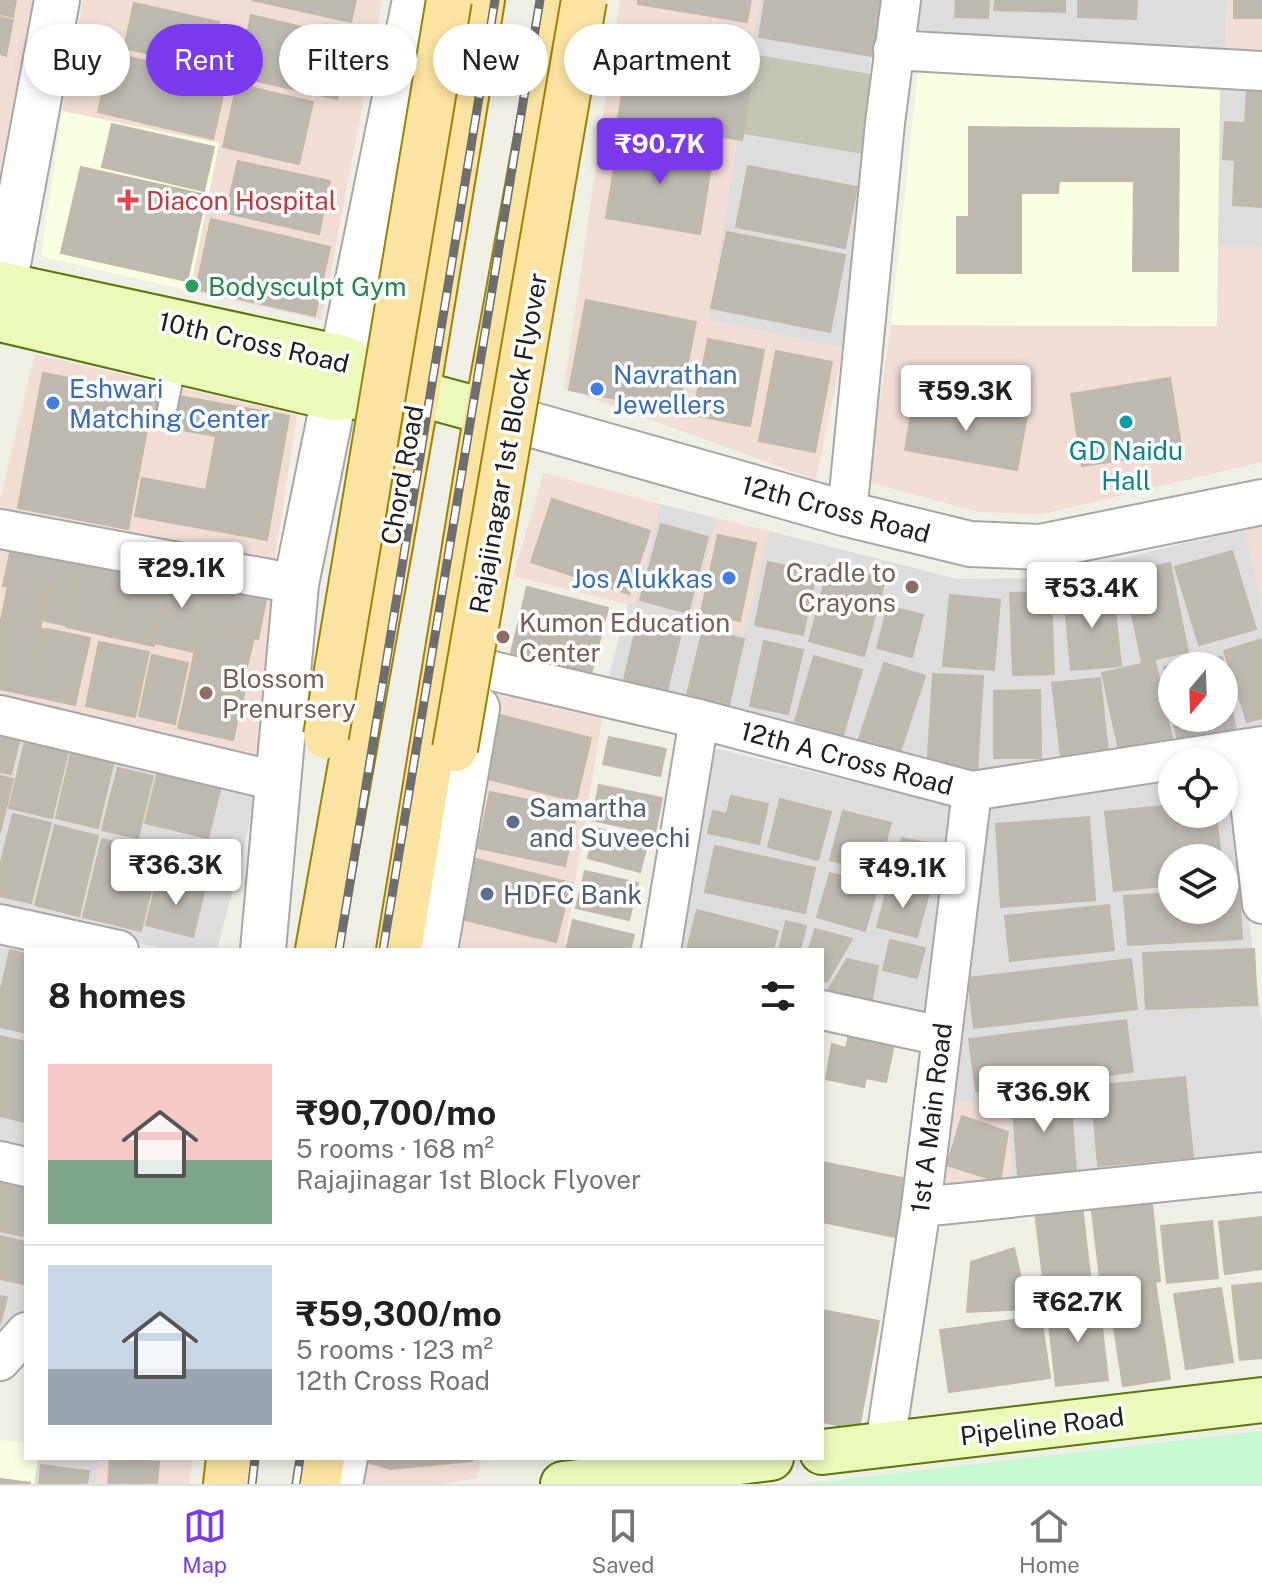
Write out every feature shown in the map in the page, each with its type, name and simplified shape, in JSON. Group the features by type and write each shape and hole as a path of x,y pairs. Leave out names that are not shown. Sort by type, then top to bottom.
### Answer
{"main road":[{"path":"329,887 313,802 449,0"},
{"name":"Chord Road","path":"318,948 417,393 482,0"},
{"path":"399,948 487,412 562,0"},
{"name":"Rajajinagar 1st Block Flyover","path":"409,878 435,835 447,804 584,0"},
{"name":"10th Cross Road","path":"1,299 177,361 338,378"},
{"name":"10th Cross Road","path":"1,299 338,378 417,393"},
{"name":"12th Cross Road","path":"417,393 487,412"},
{"name":"Pipeline Road","path":"824,1452 1262,1400"},
{"path":"226,1484 229,1460"},
{"path":"318,1484 322,1460"},
{"path":"575,1475 748,1460"}],"street":[{"path":"1,299 57,0"},
{"path":"263,948 296,584 415,0"},
{"path":"435,948 600,0"},
{"path":"847,514 893,50 901,0"},
{"path":"893,50 1262,71"},
{"name":"12th Cross Road","path":"487,412 847,514 970,544 1040,547 1262,502"},
{"path":"0,529 296,584"},
{"name":"12th A Cross Road","path":"484,669 699,719 972,791 1253,749"},
{"path":"0,715 280,782"},
{"path":"661,948 699,719"},
{"path":"1253,749 1262,904"},
{"name":"1st A Main Road","path":"885,1444 921,1207 972,791"},
{"path":"0,924 110,948"},
{"path":"824,1010 941,1036"},
{"path":"0,1161 24,1167"},
{"path":"921,1207 1262,1172"},
{"path":"0,1361 24,1334"},
{"path":"340,1484 345,1460"}],"lane":[{"path":"166,415 177,361"}],"shaded area":[{"path":"0,0 41,0 36,24 24,24 24,88 0,213"},
{"path":"83,0 382,0 378,24 279,24 279,96 364,96 322,320 190,291 218,143 62,111 65,96 130,96 130,24 78,24"},
{"path":"620,0 759,0 755,24 617,24"},
{"path":"759,0 1227,0 1226,58 873,35 843,348 708,320 744,96 760,96 760,24 755,24"},
{"path":"1227,0 1262,0 1262,59 1226,58"},
{"path":"760,56 877,75 863,154 744,134 750,96 760,96"},
{"path":"918,71 1220,83 1217,326 891,325"},
{"path":"1220,83 1262,84 1262,247 1216,246"},
{"path":"606,96 744,96 709,320 843,348 816,480 564,388"},
{"name":"Diacon Hospital","path":"62,111 219,143 190,291 41,256"},
{"path":"1216,246 1262,247 1262,462 1043,514 979,512 868,482 891,325 1216,326"},
{"path":"35,354 297,415 273,570 0,517 0,499"},
{"path":"544,473 660,504 635,606 513,576"},
{"path":"660,504 717,518 691,620 743,633 769,531 957,579 1038,578 1245,529 1262,608 1262,734 1179,748 1158,748 1158,752 973,783 606,687 628,604 635,605"},
{"path":"717,518 769,531 744,633 691,620"},
{"path":"1262,525 1262,608 1245,529"},
{"path":"0,531 298,591 264,762 0,709"},
{"path":"488,692 602,719 564,948 443,948"},
{"path":"0,726 259,789 218,948 162,948 0,914"},
{"path":"713,748 962,808 928,1022 824,999 824,948 671,948"},
{"path":"1158,781 1158,828 1237,828 1262,1024 1262,1153 1013,1182 944,1104 982,807"},
{"path":"0,939 43,948 24,948 24,1152 0,1147"},
{"path":"1007,1096 1013,1182 933,1192 944,1104"},
{"path":"0,1166 24,1171 24,1318 0,1345"},
{"path":"0,1440 24,1443 24,1460 38,1460 34,1484 0,1484"},
{"path":"38,1460 99,1460 96,1484 34,1484"},
{"path":"99,1460 193,1460 189,1484 96,1484"},
{"path":"355,1460 481,1460 478,1478 441,1484 351,1484"}],"green space":[{"path":"1262,1431 1262,1484 803,1484"}],"building":[{"path":"0,0 16,0 13,17 0,14"},
{"path":"252,0 356,0 351,22"},
{"path":"638,0 751,0 747,22 638,4"},
{"path":"765,0 882,0 872,56 760,37"},
{"path":"956,0 989,0 988,18 955,17"},
{"path":"995,0 1065,0 1065,12 994,10"},
{"path":"1078,0 1137,0 1136,19 1078,17"},
{"path":"1234,0 1262,0 1262,18 1234,18"},
{"path":"134,3 219,22 146,24 146,53 130,49 129,24"},
{"path":"251,15 290,24 279,24 279,86 263,83 263,24 249,24"},
{"path":"0,17 13,20 6,56 0,54"},
{"path":"130,57 146,61 146,96 223,96 213,139 98,112 102,96 130,96"},
{"path":"1247,89 1262,90 1262,207 1233,205 1235,160 1223,159 1225,122 1245,123"},
{"path":"263,90 313,102 299,164 223,147 234,96 263,96"},
{"path":"622,96 749,96 742,140 618,119"},
{"path":"112,124 214,147 204,191 102,167"},
{"path":"969,127 1179,129 1178,271 1133,271 1134,181 1059,181 1058,193 1021,193 1021,273 957,273 957,217 969,217"},
{"path":"619,139 713,155 700,234 606,218"},
{"path":"238,161 330,181 319,234 226,213"},
{"path":"748,166 857,187 845,248 736,227"},
{"path":"81,167 206,195 187,281 61,253"},
{"path":"211,219 330,247 315,316 196,289"},
{"path":"727,232 845,255 830,332 711,308"},
{"path":"586,300 696,322 678,411 569,390"},
{"path":"708,339 764,350 750,426 693,415"},
{"path":"776,351 832,362 815,452 759,441"},
{"path":"43,373 154,394 128,529 18,508"},
{"name":"GD Naidu Hall","path":"1170,378 1182,451 1082,466 1071,394"},
{"path":"157,392 289,416 267,540 135,516 142,478 206,490 216,436 151,425"},
{"path":"914,397 1027,416 1017,470 905,450"},
{"path":"552,499 650,531 629,594 531,562"},
{"path":"661,524 708,537 688,613 640,600"},
{"name":"Jos Alukkas","path":"718,535 756,543 740,621 701,612"},
{"path":"13,539 57,548 47,595 3,586"},
{"path":"57,551 83,556 68,626 42,620"},
{"path":"1232,551 1256,629 1199,645 1175,567"},
{"path":"83,556 127,566 112,637 67,627"},
{"path":"768,562 816,572 803,635 755,625"},
{"path":"1170,563 1188,652 1158,652 1158,659 1142,662 1123,573"},
{"path":"829,565 885,580 864,656 809,641"},
{"path":"127,566 169,575 154,646 112,637"},
{"path":"171,568 211,577 194,652 154,643"},
{"path":"211,574 269,586 258,639 200,626"},
{"path":"8,586 47,595 40,629 1,620"},
{"path":"527,587 608,608 591,674 511,653"},
{"path":"1113,589 1121,666 1071,670 1064,594"},
{"path":"1051,592 1054,674 1013,675 1010,593"},
{"path":"950,595 1000,600 994,670 943,666"},
{"path":"888,606 923,615 912,657 877,648"},
{"path":"639,615 683,625 667,691 624,680"},
{"path":"1,620 47,630 33,696 0,689"},
{"path":"200,626 254,637 245,675 192,664"},
{"path":"47,629 90,638 75,705 33,696"},
{"path":"703,629 744,639 729,705 687,695"},
{"path":"1262,639 1262,718 1247,722 1238,694 1238,652 1224,651"},
{"path":"764,641 803,650 788,714 750,706"},
{"path":"99,642 149,652 135,717 86,706"},
{"path":"152,655 188,663 175,724 139,716"},
{"path":"814,656 862,670 843,735 795,721"},
{"path":"1155,661 1158,675 1158,732 1171,732 1172,738 1119,750 1102,673"},
{"path":"884,663 925,676 899,755 858,742"},
{"path":"192,664 248,676 242,703 186,692"},
{"path":"933,674 983,676 977,774 927,771"},
{"path":"1100,678 1108,752 1061,757 1052,683"},
{"path":"1040,690 1041,758 994,758 994,691"},
{"path":"186,692 241,703 233,740 178,728"},
{"path":"496,714 591,738 576,801 480,777"},
{"path":"1176,732 1236,732 1178,742"},
{"path":"0,733 20,738 11,774 0,772"},
{"path":"609,737 666,749 660,776 603,764"},
{"path":"25,742 68,752 52,818 9,808"},
{"path":"71,753 113,764 98,828 56,818"},
{"path":"118,768 153,776 138,838 102,830"},
{"path":"158,771 221,786 208,838 145,823"},
{"path":"0,776 13,779 0,833"},
{"path":"599,785 662,798 655,834 592,820"},
{"path":"490,792 577,810 565,866 478,848"},
{"path":"731,796 768,804 759,844 708,833 713,811 727,814"},
{"path":"780,799 831,812 818,860 768,847"},
{"path":"1158,806 1158,828 1218,828 1219,844 1158,844 1158,886 1114,891 1105,812"},
{"path":"843,811 891,823 878,872 830,860"},
{"path":"13,814 51,823 31,903 0,896 0,866"},
{"path":"1089,817 1095,900 1001,907 996,824"},
{"path":"55,825 98,836 79,916 35,905"},
{"path":"595,828 648,842 640,872 588,858"},
{"path":"902,838 958,849 950,886 894,874"},
{"path":"102,839 160,853 141,931 83,917"},
{"path":"715,846 815,868 805,913 705,892"},
{"path":"472,858 571,883 556,942 457,918"},
{"path":"585,871 638,883 629,920 576,908"},
{"path":"830,873 878,887 865,931 817,917"},
{"path":"158,877 205,888 193,937 146,925"},
{"path":"889,882 929,893 917,937 877,927"},
{"path":"1238,889 1242,939 1128,945 1124,896 1158,894 1158,924 1238,924"},
{"path":"1109,905 1114,950 1010,961 1005,916"},
{"path":"697,910 778,931 774,948 688,948"},
{"path":"573,920 634,935 631,948 566,948"},
{"path":"786,921 806,926 800,948 779,948"},
{"path":"815,929 852,939 827,982 824,981 824,948 810,948"},
{"path":"890,940 925,948 917,978 883,970"},
{"path":"1254,949 1257,1005 1146,1009 1143,953"},
{"path":"10,950 24,954 24,1033 0,1027 0,993"},
{"path":"847,959 878,966 871,1005 824,997"},
{"path":"1131,959 1137,1009 974,1028 968,978"},
{"path":"1126,1020 1133,1072 976,1091 969,1039"},
{"path":"851,1026 896,1035 886,1082 866,1078 864,1087 826,1079 832,1044 846,1048"},
{"path":"0,1036 24,1042 24,1122 0,1116"},
{"path":"1185,1077 1193,1157 1098,1166 1091,1086"},
{"path":"1070,1092 1076,1172 1018,1176 1012,1096"},
{"path":"962,1116 1008,1132 1000,1182 947,1165"},
{"path":"824,1162 917,1181 905,1239 824,1222"},
{"path":"0,1172 24,1178 24,1228 22,1236 0,1231"},
{"path":"1152,1204 1160,1281 1101,1287 1092,1211"},
{"path":"1082,1206 1092,1291 1045,1296 1035,1211"},
{"path":"1262,1217 1262,1269 1225,1274 1219,1222"},
{"path":"1212,1221 1218,1278 1167,1283 1161,1226"},
{"path":"0,1236 24,1242 23,1284 0,1279"},
{"path":"1014,1248 1028,1309 967,1312 971,1262"},
{"path":"1155,1282 1170,1379 1123,1386 1108,1289"},
{"path":"1262,1283 1262,1358 1240,1360 1232,1286"},
{"path":"1221,1288 1233,1362 1186,1369 1174,1294"},
{"path":"0,1296 7,1297 0,1325"},
{"path":"1099,1301 1108,1380 1056,1386 1047,1307"},
{"path":"824,1310 879,1321 859,1429 824,1422"},
{"path":"1041,1316 1050,1378 949,1392 940,1330"},
{"path":"110,1460 159,1462 157,1484 108,1484"},
{"path":"365,1460 472,1460 390,1469"},
{"path":"41,1465 89,1471 87,1484 39,1484"},
{"path":"0,1479 30,1483 30,1484 0,1484"}],"railway":[{"path":"339,948 495,0"},
{"path":"383,948 540,0"},
{"path":"252,1484 255,1460"},
{"path":"296,1484 300,1460"}],"place":[{"name":"Diacon Hospital","path":"128,200"},
{"name":"Bodysculpt Gym","path":"192,286"},
{"name":"Navrathan Jewellers","path":"597,389"},
{"name":"Eshwari Matching Center","path":"53,403"},
{"name":"GD Naidu Hall","path":"1126,422"},
{"name":"Jos Alukkas","path":"729,578"},
{"name":"Cradle to Crayons","path":"912,587"},
{"name":"Kumon Education Center","path":"503,637"},
{"name":"Blossom Prenursery","path":"206,693"},
{"name":"Samartha and Suveechi","path":"513,822"},
{"name":"HDFC Bank","path":"487,894"}]}
